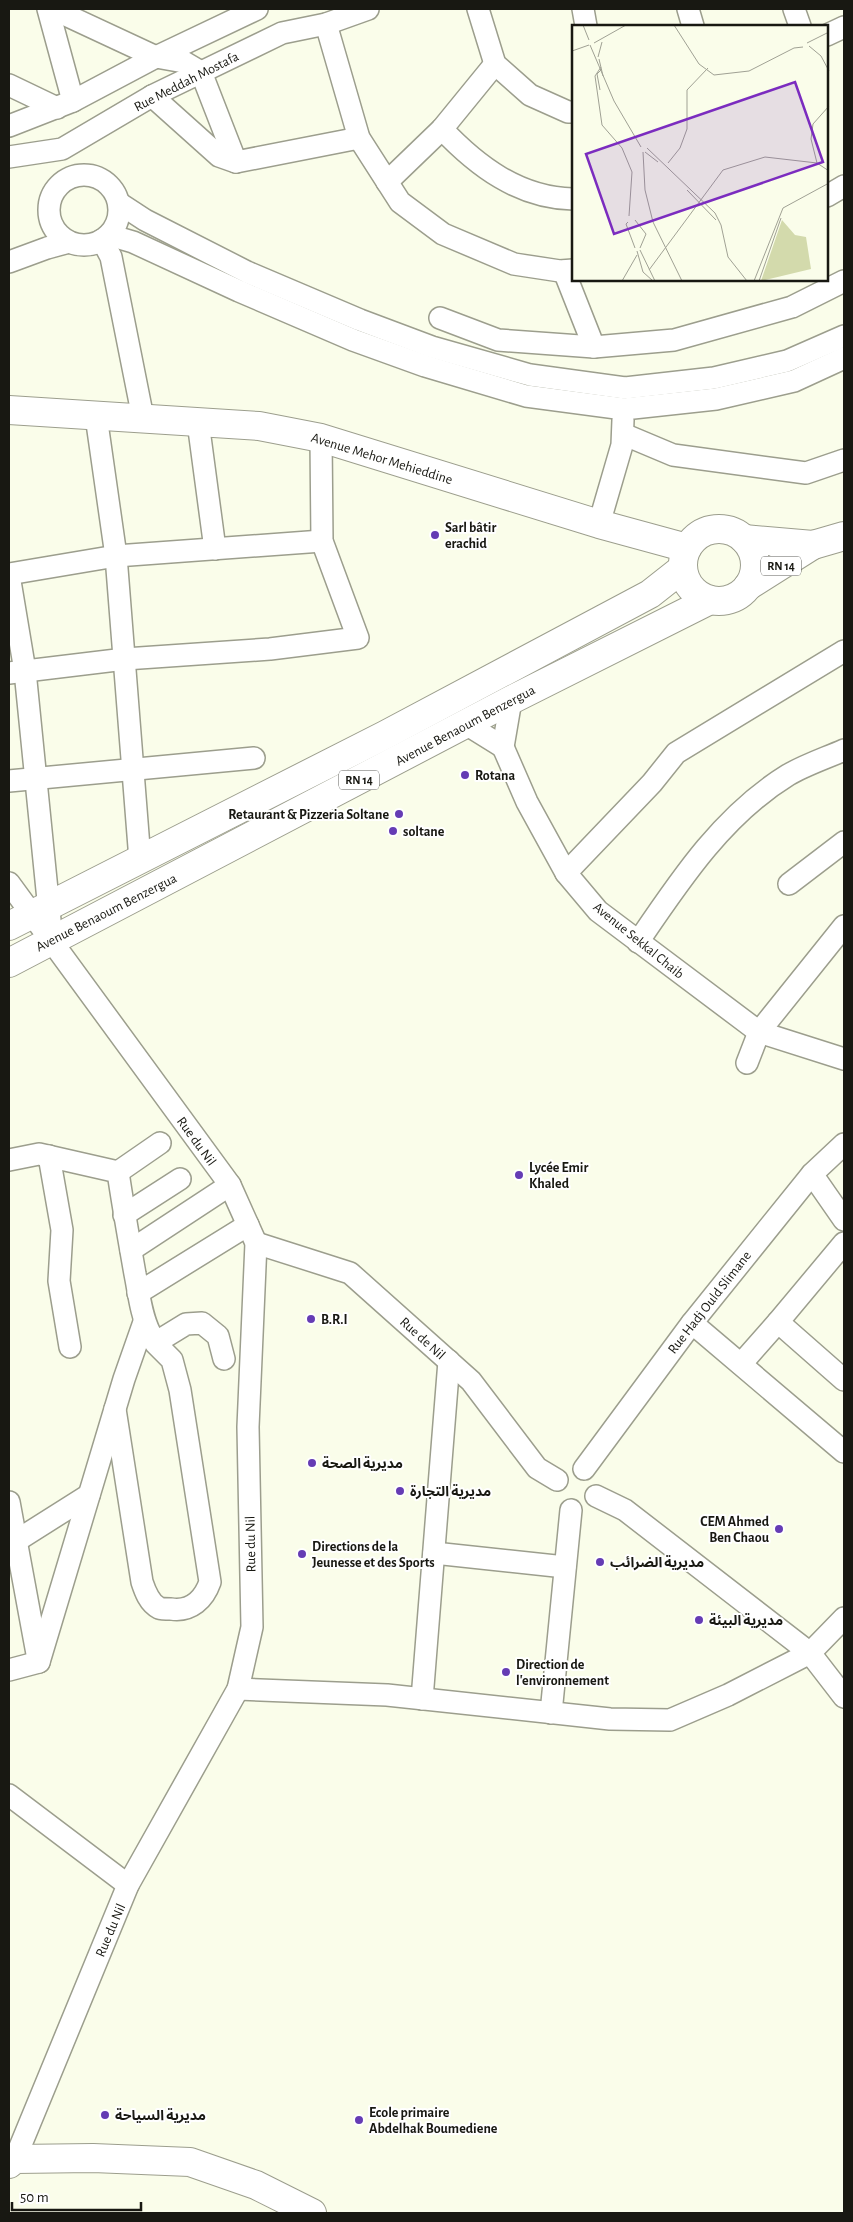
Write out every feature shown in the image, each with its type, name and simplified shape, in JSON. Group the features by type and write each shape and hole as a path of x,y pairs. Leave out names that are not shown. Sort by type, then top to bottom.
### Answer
{"main road":[{"name":"Avenue Mehor Mehieddine","path":"9,410 259,426 321,438 599,524 685,558"},
{"path":"720,529 733,532 744,539 752,549 755,562 754,575 748,586 740,594 720,602 710,600 694,592 688,585 685,558 695,538 706,531 720,529"},
{"name":"RN 14","path":"748,586 814,545 844,536"},
{"name":"RN 14","path":"744,539 814,545"},
{"name":"Avenue Benaoum Benzergua","path":"30,915 393,730 650,594 685,558"},
{"name":"Avenue Benaoum Benzergua","path":"9,963 512,700 710,600"},
{"path":"12,2161 92,2158 190,2162 256,2185 312,2213"}],"street":[{"path":"48,9 65,104"},
{"path":"52,9 156,57 184,62 201,72 236,162"},
{"path":"9,126 65,104 156,57 257,9"},
{"path":"261,9 282,33"},
{"name":"Rue Meddah Mostafa","path":"9,157 62,149 152,96 282,33 326,24 368,9"},
{"path":"478,9 495,64 530,94 568,112 572,112"},
{"path":"582,9 586,25"},
{"path":"688,9 693,25"},
{"path":"794,9 800,25"},
{"path":"326,24 359,138 400,202 443,234 514,264 568,271 594,347"},
{"path":"828,35 844,27"},
{"path":"387,182 442,129 495,64"},
{"path":"9,85 65,104"},
{"path":"152,96 219,156 236,162 359,138"},
{"path":"442,129 465,153 501,179 525,190 559,199 572,199"},
{"path":"62,149 72,176"},
{"path":"69,242 54,228 48,208 55,189 72,176 82,174 102,179 110,185 119,203 118,220 106,238 143,418"},
{"path":"828,195 844,186"},
{"path":"119,203 145,220 248,272 360,320 432,346 530,375 625,388 714,378 787,361 844,336"},
{"path":"9,262 69,242 86,245 106,238 134,242 239,291 353,340 425,366 526,396 624,409 716,399 794,381 844,358"},
{"path":"440,318 498,340 594,347 674,340 792,307 844,282"},
{"path":"599,524 622,445 624,409"},
{"path":"96,416 116,556 140,860"},
{"path":"198,422 215,549"},
{"path":"623,434 673,455 806,473 844,460"},
{"path":"17,672 125,659 270,649 358,638 322,541 321,438"},
{"path":"30,915 36,778 17,672 9,574 116,556 322,541"},
{"path":"566,873 652,783 676,753 844,651"},
{"path":"466,724 503,747 512,700"},
{"name":"Avenue Sekkal Chaib","path":"503,747 527,802 566,873 598,911 759,1032 844,1059"},
{"path":"638,942 685,873 742,809 789,775 844,750"},
{"path":"9,781 254,758"},
{"path":"789,884 844,842"},
{"path":"9,883 30,915 52,941"},
{"path":"747,1063 759,1032 844,926"},
{"name":"Rue du Nil","path":"12,2161 128,1885 238,1689 252,1627 248,1427 252,1234 230,1185 52,941"},
{"path":"9,1160 39,1154 118,1172 160,1142"},
{"name":"Rue Hadj Ould Slimane","path":"584,1469 692,1322 812,1174 844,1144"},
{"path":"49,1156 62,1230 58,1281 70,1347"},
{"path":"115,1409 142,1582 148,1598 159,1608 178,1610 191,1607 205,1595 210,1582 180,1390 172,1360 155,1343 144,1322 118,1172"},
{"path":"812,1174 844,1220"},
{"path":"124,1215 180,1180"},
{"path":"131,1250 230,1185"},
{"path":"138,1293 252,1234"},
{"name":"Rue de Nil","path":"252,1234 350,1273 472,1381 537,1468 557,1480"},
{"path":"741,1364 844,1243"},
{"path":"39,1662 115,1409 144,1322"},
{"path":"692,1322 844,1452"},
{"path":"778,1322 844,1380"},
{"path":"155,1343 186,1324 202,1323 218,1336 224,1359"},
{"path":"422,1699 449,1361"},
{"path":"570,1468 584,1469 595,1478 597,1485 596,1496 591,1505 585,1509 571,1510 559,1502 556,1496 557,1480 570,1468"},
{"path":"16,1542 90,1495"},
{"path":"596,1496 625,1510 810,1653 844,1697"},
{"path":"9,1502 39,1662"},
{"path":"551,1713 571,1510"},
{"path":"434,1553 565,1567"},
{"path":"238,1689 388,1695 610,1719 670,1720 728,1695 810,1653 844,1618"},
{"path":"9,1670 39,1662"},
{"path":"9,1795 128,1885"}],"place":[{"name":"Sarl bâtir erachid","path":"435,535"},
{"name":"Rotana","path":"465,775"},
{"name":"Retaurant & Pizzeria Soltane","path":"399,814"},
{"name":"soltane","path":"393,831"},
{"name":"Lycée Emir Khaled","path":"519,1175"},
{"name":"B.R.I","path":"311,1319"},
{"name":"مديرية الصحة","path":"312,1463"},
{"name":"مديرية التجارة","path":"400,1491"},
{"name":"CEM Ahmed Ben Chaou","path":"779,1529"},
{"name":"Directions de la Jeunesse et des Sports","path":"302,1554"},
{"name":"مديرية الضرائب","path":"600,1562"},
{"name":"مديرية البيئة","path":"699,1620"},
{"name":"Direction de l'environnement","path":"506,1672"},
{"name":"مديرية السياحة","path":"105,2115"},
{"name":"Ecole primaire Abdelhak Boumediene","path":"359,2120"}]}
